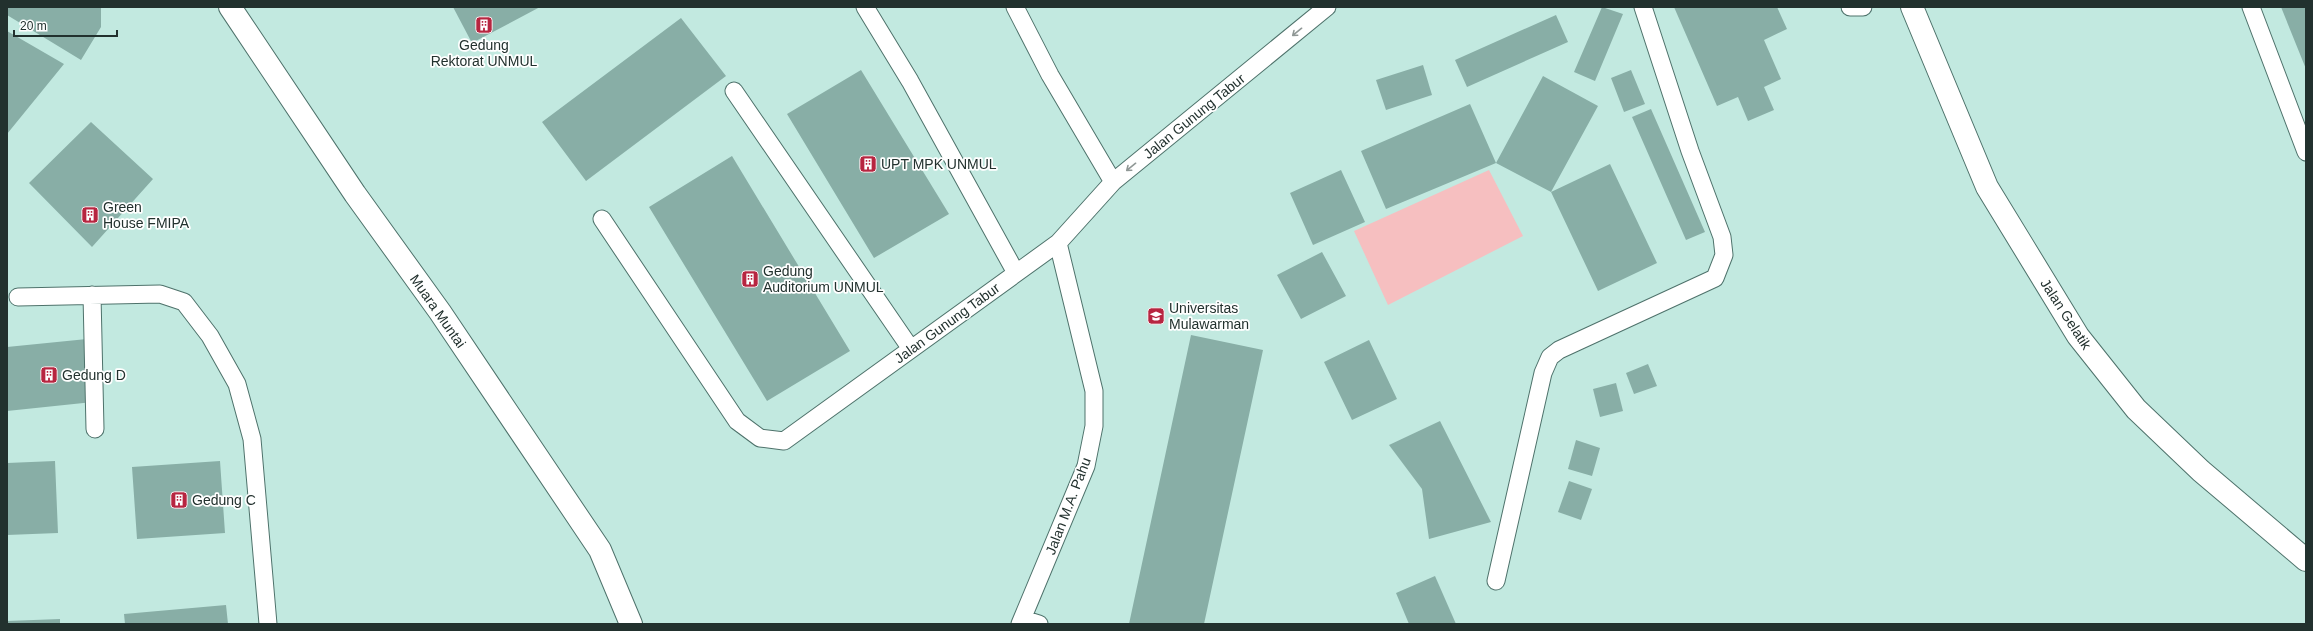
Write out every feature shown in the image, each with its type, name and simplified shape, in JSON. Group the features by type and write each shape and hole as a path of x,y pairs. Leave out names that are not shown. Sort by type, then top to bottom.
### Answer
{"street":[{"name":"Muara Muntai","path":"230,7 355,194 440,312 600,550 631,624"},
{"name":"Jalan Gelatik","path":"1912,7 1987,188 2078,336 2136,409 2200,471 2306,560"}],"lane":[{"path":"865,7 910,80 1016,272"},
{"path":"1015,7 1050,75 1113,182"},
{"name":"Jalan Gunung Tabur","path":"602,219 737,421 760,438 784,441 1058,243 1113,182 1327,7"},
{"path":"1496,581 1543,373 1550,358 1559,350 1715,278 1724,255 1722,237 1690,150 1642,7"},
{"path":"1850,7 1863,7"},
{"path":"2251,7 2306,152"},
{"path":"734,90 910,349"},
{"name":"Jalan M.A. Pahu","path":"1021,621 1086,466 1094,426 1094,391 1058,243"},
{"path":"18,297 160,294 184,302 210,336 237,384 252,439 268,624"},
{"path":"92,295 95,430"},
{"path":"1021,621 1039,624"}],"shaded area":[{"path":"1489,170 1523,236 1388,305 1354,231"}],"building":[{"path":"7,7 101,7 101,27 81,60 7,15"},
{"name":"Gedung Rektorat UNMUL","path":"453,7 540,7 472,43"},
{"path":"1602,7 1623,14 1595,81 1574,72"},
{"path":"1674,7 1777,7 1787,29 1764,40 1781,79 1764,87 1774,110 1748,121 1738,97 1717,106"},
{"path":"2281,7 2306,7 2306,69"},
{"path":"1556,15 1568,42 1467,87 1455,60"},
{"path":"681,18 726,76 586,181 542,122"},
{"path":"7,31 64,64 7,134"},
{"path":"1423,65 1432,95 1386,110 1376,80"},
{"name":"UPT MPK UNMUL","path":"861,70 949,214 874,258 787,114"},
{"path":"1631,70 1645,104 1624,112 1611,78"},
{"path":"1543,76 1598,106 1551,192 1496,163"},
{"path":"1470,104 1496,163 1386,209 1361,151"},
{"path":"1651,109 1705,232 1686,240 1632,117"},
{"name":"Green House FMIPA","path":"91,122 153,179 92,247 29,183"},
{"name":"Gedung Auditorium UNMUL","path":"732,156 850,351 767,401 649,207"},
{"path":"1610,164 1657,263 1598,291 1551,192"},
{"path":"1341,170 1365,222 1313,245 1290,193"},
{"path":"1322,252 1346,296 1301,319 1277,275"},
{"path":"1191,335 1263,350 1204,624 1129,624"},
{"name":"Gedung D","path":"87,339 93,402 7,411 7,347"},
{"path":"1369,340 1397,399 1352,420 1324,362"},
{"path":"1648,364 1657,386 1634,394 1626,373"},
{"path":"1616,383 1623,411 1600,417 1593,389"},
{"path":"1440,421 1491,522 1429,539 1422,489 1389,445"},
{"path":"1576,440 1600,448 1592,476 1568,469"},
{"path":"55,461 58,533 7,535 7,463"},
{"name":"Gedung C","path":"220,461 225,533 137,539 132,467"},
{"path":"1569,481 1592,489 1581,520 1558,512"},
{"path":"1435,576 1456,624 1409,624 1396,593"},
{"path":"226,605 228,624 125,624 124,614"},
{"path":"60,619 60,624 7,624 7,621"}],"place":[{"name":"Gedung Rektorat UNMUL","path":"484,25"},
{"name":"UPT MPK UNMUL","path":"868,164"},
{"name":"Green House FMIPA","path":"90,215"},
{"name":"Gedung Auditorium UNMUL","path":"750,279"},
{"name":"Universitas Mulawarman","path":"1156,316"},
{"name":"Gedung D","path":"49,375"},
{"name":"Gedung C","path":"179,500"}]}
